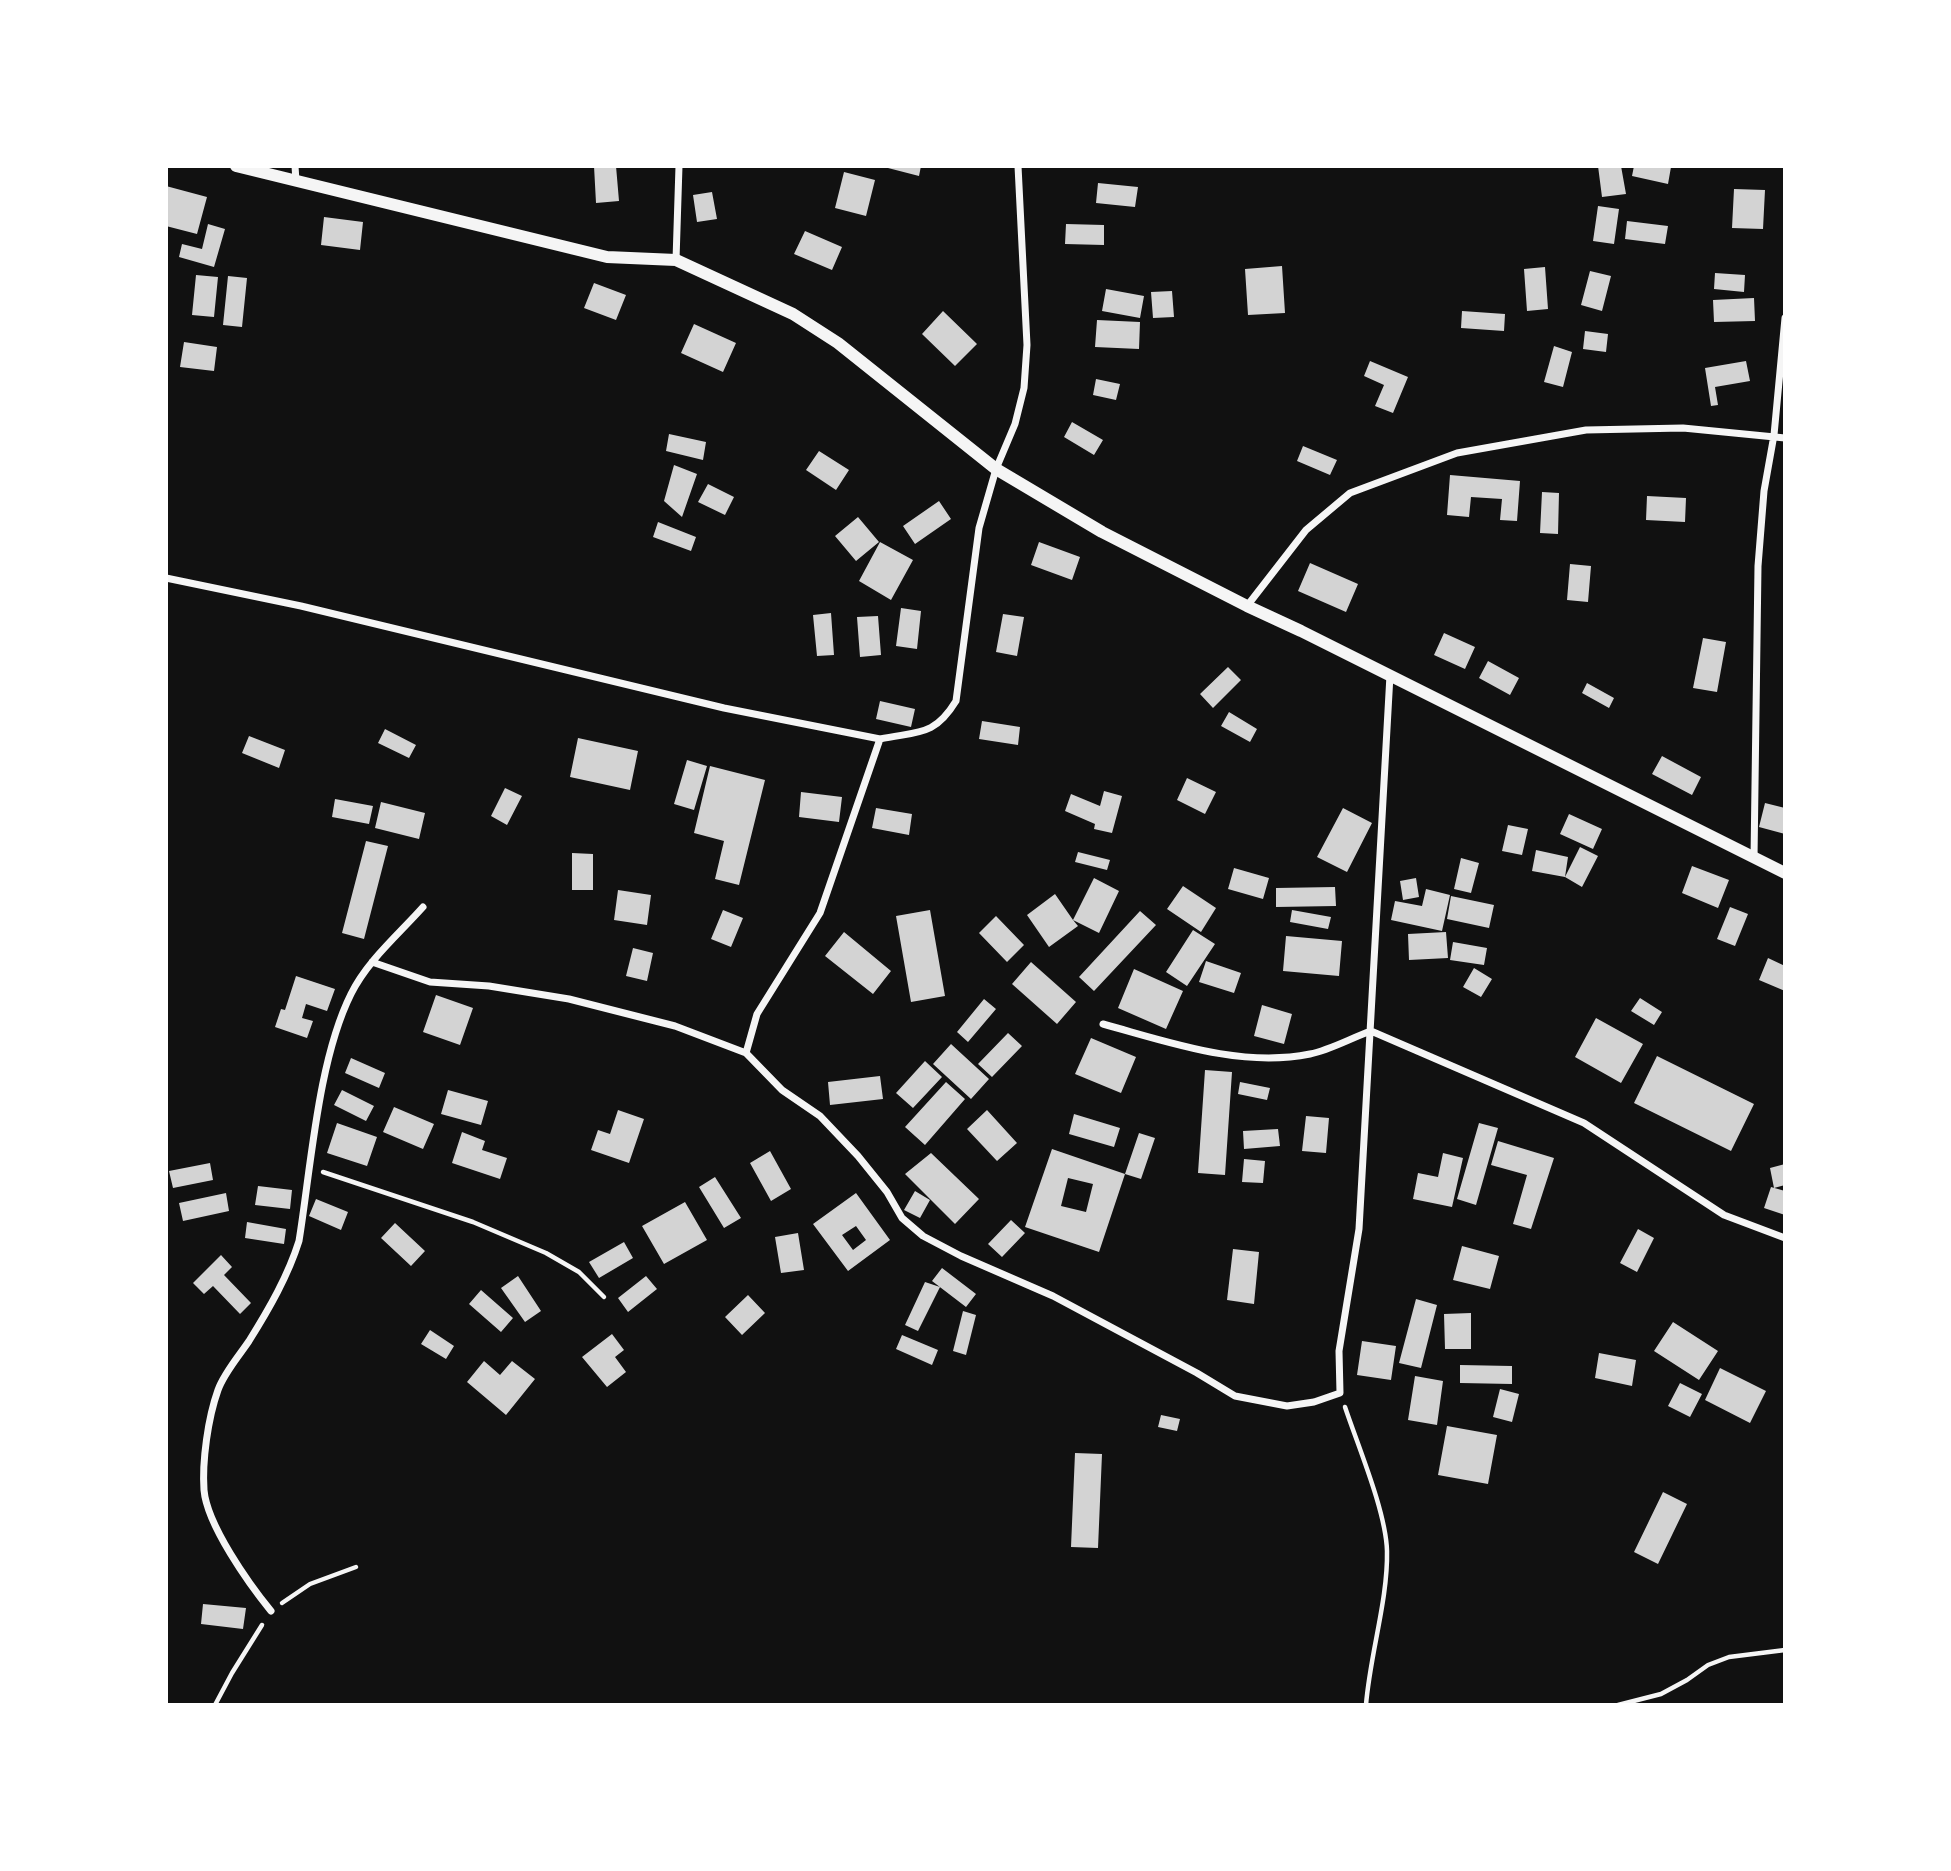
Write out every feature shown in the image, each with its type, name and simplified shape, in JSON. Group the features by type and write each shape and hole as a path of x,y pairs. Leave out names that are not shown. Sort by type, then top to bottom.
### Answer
{"street":[{"path":"236,166 607,257 676,260 741,292 764,299 812,325 996,469 1102,532 1785,873"},
{"path":"295,166 296,181"},
{"path":"676,260 679,166"},
{"path":"166,579 301,606 724,708 880,739 933,729 945,719 956,701 979,528 996,469 1015,424 1024,388 1027,345 1018,166"},
{"path":"1754,858 1758,566 1764,491 1774,435 1785,318"},
{"path":"1247,606 1306,530 1350,493 1457,453 1586,430 1683,428 1785,438"},
{"path":"372,962 430,982 489,986 569,999 675,1026 746,1053 782,1090 820,1116 887,1192 902,1218 923,1236 961,1256 1054,1296 1235,1396 1287,1406 1314,1402 1340,1393 1339,1351 1359,1229 1390,675"},
{"path":"746,1053 757,1014 821,913 880,739"},
{"path":"271,1611 250,1584 216,1525 204,1493 206,1444 218,1389 253,1336 290,1269 299,1241 328,1065 351,993 372,962 423,907"},
{"path":"1103,1024 1204,1051 1261,1058 1311,1054 1371,1031 1584,1123 1724,1215 1785,1238"}],"path":[{"path":"311,1168 381,1189 546,1252 579,1272 604,1297"},
{"path":"1340,1393 1382,1521 1387,1547 1387,1573 1368,1671 1366,1705"},
{"path":"1618,1705 1661,1694 1708,1665 1729,1657 1785,1650"}],"building":[{"path":"594,166 616,166 619,201 596,203"},
{"path":"888,166 921,166 919,176"},
{"path":"1598,166 1621,166 1626,194 1602,197"},
{"path":"1634,166 1671,167 1668,184 1632,176"},
{"path":"844,172 875,180 866,216 835,208"},
{"path":"1098,183 1138,187 1135,207 1096,203"},
{"path":"166,186 207,197 197,234 166,226"},
{"path":"1734,189 1765,190 1763,229 1732,228"},
{"path":"712,192 717,219 697,222 693,195"},
{"path":"1598,206 1619,209 1614,244 1593,241"},
{"path":"324,217 363,222 360,250 321,245"},
{"path":"1627,221 1668,226 1665,244 1625,239"},
{"path":"208,224 225,229 214,267 179,257 182,244 202,249"},
{"path":"1066,224 1104,225 1104,245 1065,244"},
{"path":"805,231 842,247 832,270 794,254"},
{"path":"1282,266 1285,313 1248,315 1245,269"},
{"path":"1545,267 1548,309 1527,311 1524,269"},
{"path":"1590,271 1611,276 1602,311 1581,305"},
{"path":"1715,273 1745,275 1744,292 1714,289"},
{"path":"196,275 218,277 214,317 192,315"},
{"path":"228,276 247,278 242,327 223,325"},
{"path":"594,283 626,295 616,320 584,308"},
{"path":"1106,289 1144,296 1140,318 1102,311"},
{"path":"1172,291 1174,317 1153,318 1151,292"},
{"path":"1754,298 1755,321 1714,322 1713,300"},
{"path":"943,311 977,344 955,366 922,334"},
{"path":"1462,311 1505,314 1504,331 1461,328"},
{"path":"1097,320 1140,322 1139,349 1095,347"},
{"path":"694,324 736,343 723,372 681,353"},
{"path":"1585,331 1608,334 1606,352 1583,349"},
{"path":"184,342 217,347 214,371 180,367"},
{"path":"1554,346 1572,352 1563,387 1544,382"},
{"path":"1370,361 1408,377 1393,413 1375,406 1384,385 1364,376"},
{"path":"1746,361 1750,381 1715,387 1718,405 1711,406 1705,368"},
{"path":"1096,379 1120,384 1116,400 1093,395"},
{"path":"1072,422 1103,440 1094,455 1064,437"},
{"path":"669,434 706,442 703,460 666,451"},
{"path":"1303,446 1337,460 1330,475 1297,461"},
{"path":"819,451 849,470 836,490 806,470"},
{"path":"674,465 697,474 682,517 664,501"},
{"path":"1450,475 1520,481 1517,521 1500,520 1502,499 1471,497 1469,517 1447,515"},
{"path":"708,484 734,497 725,515 698,502"},
{"path":"1542,492 1559,493 1558,534 1540,533"},
{"path":"1647,496 1686,498 1685,522 1646,520"},
{"path":"939,501 951,519 915,544 903,526"},
{"path":"858,517 879,542 856,561 835,536"},
{"path":"658,522 696,537 691,551 653,537"},
{"path":"880,542 913,560 891,600 859,581"},
{"path":"1039,542 1080,557 1072,580 1031,565"},
{"path":"1310,563 1358,584 1346,612 1298,591"},
{"path":"1570,564 1591,566 1588,602 1567,600"},
{"path":"901,608 921,611 917,649 896,646"},
{"path":"831,613 834,655 817,656 813,615"},
{"path":"1003,614 1024,617 1017,656 996,652"},
{"path":"878,616 881,655 860,657 857,617"},
{"path":"1444,633 1475,647 1465,669 1434,655"},
{"path":"1703,638 1726,642 1717,692 1693,688"},
{"path":"1488,661 1519,678 1510,695 1479,678"},
{"path":"1228,667 1241,680 1213,708 1200,694"},
{"path":"1587,683 1614,698 1609,708 1582,693"},
{"path":"880,701 915,709 911,727 876,719"},
{"path":"1229,712 1257,729 1250,742 1221,726"},
{"path":"982,721 1020,727 1018,745 979,739"},
{"path":"385,729 416,745 409,758 378,743"},
{"path":"249,736 285,750 279,768 242,753"},
{"path":"578,738 638,751 630,790 570,777"},
{"path":"1662,756 1701,777 1692,795 1652,774"},
{"path":"687,760 707,766 694,810 674,804"},
{"path":"710,766 765,780 739,885 715,879 724,841 694,833"},
{"path":"1187,778 1216,792 1205,814 1177,800"},
{"path":"505,788 522,796 507,825 491,816"},
{"path":"1104,791 1122,796 1112,833 1094,829 1095,824 1065,811 1071,794 1100,806"},
{"path":"801,792 842,797 839,822 799,817"},
{"path":"335,799 373,806 369,824 332,817"},
{"path":"381,802 425,813 419,839 375,828"},
{"path":"1765,803 1785,808 1785,834 1759,827"},
{"path":"876,808 912,814 909,835 872,828"},
{"path":"1343,808 1372,823 1347,872 1317,857"},
{"path":"1569,814 1602,829 1593,849 1560,834"},
{"path":"1508,825 1528,829 1522,855 1502,851"},
{"path":"366,841 388,846 364,939 342,933"},
{"path":"1580,847 1598,856 1582,887 1565,877"},
{"path":"1536,850 1568,857 1565,877 1532,871"},
{"path":"1078,852 1110,860 1107,870 1075,862"},
{"path":"572,853 593,854 593,890 572,890"},
{"path":"1461,858 1479,863 1471,893 1454,889"},
{"path":"1692,866 1729,880 1718,908 1682,893"},
{"path":"1234,868 1269,878 1263,899 1228,889"},
{"path":"1094,878 1119,891 1099,933 1073,920"},
{"path":"1416,878 1419,897 1403,900 1400,881"},
{"path":"1183,886 1216,908 1201,932 1167,909"},
{"path":"1335,887 1336,906 1276,907 1276,888"},
{"path":"1426,889 1450,895 1442,931 1391,920 1395,901 1422,906"},
{"path":"618,890 651,895 647,925 614,920"},
{"path":"1055,894 1078,926 1049,947 1027,915"},
{"path":"1451,896 1494,905 1489,928 1447,919"},
{"path":"1730,907 1748,914 1735,946 1717,939"},
{"path":"723,910 743,918 731,947 711,939"},
{"path":"930,910 945,996 911,1002 896,916"},
{"path":"1292,910 1331,917 1328,929 1290,922"},
{"path":"1140,911 1156,925 1094,991 1079,977"},
{"path":"996,916 1024,945 1007,962 979,933"},
{"path":"1193,930 1215,944 1187,986 1166,972"},
{"path":"844,932 891,971 873,994 825,956"},
{"path":"1446,932 1448,958 1409,960 1408,934"},
{"path":"1286,936 1342,941 1339,976 1283,971"},
{"path":"1453,942 1487,948 1484,965 1450,960"},
{"path":"633,948 653,953 647,981 626,976"},
{"path":"1768,958 1785,966 1785,991 1759,980"},
{"path":"1206,961 1241,973 1234,993 1199,982"},
{"path":"1031,962 1076,1002 1057,1024 1012,984"},
{"path":"1474,968 1492,979 1481,997 1463,987"},
{"path":"1134,969 1183,991 1166,1029 1118,1008"},
{"path":"296,976 335,989 327,1011 306,1004 302,1018 313,1021 307,1038 275,1027 281,1009 285,1010"},
{"path":"436,995 473,1008 460,1045 423,1032"},
{"path":"1640,998 1662,1012 1654,1025 1631,1011"},
{"path":"984,999 996,1009 968,1042 957,1032"},
{"path":"1262,1005 1292,1014 1284,1044 1254,1036"},
{"path":"1596,1018 1643,1044 1621,1083 1575,1057"},
{"path":"1008,1033 1022,1046 992,1077 978,1064"},
{"path":"1091,1038 1136,1057 1121,1093 1075,1074"},
{"path":"951,1044 989,1079 971,1099 933,1064"},
{"path":"1657,1056 1754,1104 1731,1151 1634,1103"},
{"path":"351,1058 385,1073 379,1088 345,1073"},
{"path":"925,1061 942,1077 913,1108 896,1093"},
{"path":"1205,1070 1232,1072 1225,1175 1198,1173"},
{"path":"880,1076 883,1099 830,1105 828,1082"},
{"path":"946,1082 965,1099 925,1145 905,1127"},
{"path":"1240,1082 1270,1088 1267,1100 1238,1094"},
{"path":"342,1090 374,1106 366,1121 334,1105"},
{"path":"448,1090 488,1101 481,1125 441,1114"},
{"path":"394,1107 434,1124 423,1149 383,1132"},
{"path":"618,1110 644,1119 629,1163 591,1150 598,1130 610,1134"},
{"path":"987,1110 1017,1143 997,1161 967,1129"},
{"path":"1074,1114 1120,1128 1114,1147 1069,1134"},
{"path":"1306,1116 1329,1118 1326,1153 1302,1151"},
{"path":"337,1123 377,1137 367,1166 327,1153"},
{"path":"1479,1123 1498,1128 1476,1205 1457,1199"},
{"path":"1278,1129 1280,1146 1244,1149 1243,1131"},
{"path":"462,1132 485,1141 482,1150 507,1158 500,1179 452,1163"},
{"path":"1139,1133 1155,1138 1141,1179 1125,1174"},
{"path":"1498,1141 1554,1158 1531,1229 1513,1224 1527,1175 1491,1165"},
{"path":"1052,1149 1125,1174 1099,1252 1025,1227","holes":["1068,1178 1093,1184 1086,1212 1061,1206"]},
{"path":"770,1151 791,1189 771,1201 750,1163"},
{"path":"931,1153 979,1199 955,1224 905,1174"},
{"path":"1443,1153 1463,1158 1452,1207 1413,1199 1418,1173 1438,1177"},
{"path":"1244,1159 1265,1161 1263,1183 1242,1182"},
{"path":"210,1163 213,1180 173,1188 169,1171"},
{"path":"1785,1164 1785,1185 1774,1188 1770,1168"},
{"path":"715,1177 741,1218 724,1228 699,1187"},
{"path":"258,1186 292,1190 290,1209 255,1205"},
{"path":"1771,1187 1785,1191 1785,1215 1764,1208"},
{"path":"915,1191 930,1200 920,1218 904,1210"},
{"path":"226,1193 229,1211 183,1221 179,1203"},
{"path":"856,1193 890,1240 848,1271 813,1224","holes":["856,1226 866,1240 853,1250 842,1235"]},
{"path":"316,1199 348,1212 341,1230 309,1216"},
{"path":"685,1202 707,1240 664,1264 642,1226"},
{"path":"1011,1220 1025,1233 1002,1257 988,1244"},
{"path":"247,1222 286,1229 284,1244 245,1238"},
{"path":"395,1223 425,1251 411,1266 381,1238"},
{"path":"1638,1229 1654,1238 1637,1272 1620,1263"},
{"path":"798,1233 804,1270 781,1273 775,1237"},
{"path":"624,1242 633,1258 599,1278 589,1262"},
{"path":"1462,1246 1499,1256 1490,1289 1453,1280"},
{"path":"1233,1249 1259,1252 1254,1304 1227,1300"},
{"path":"221,1255 232,1267 224,1275 251,1303 240,1314 213,1286 204,1294 193,1283"},
{"path":"942,1268 976,1294 966,1307 932,1281"},
{"path":"518,1276 541,1311 525,1322 501,1288"},
{"path":"646,1276 657,1289 628,1312 618,1298"},
{"path":"925,1282 940,1287 918,1331 905,1325"},
{"path":"481,1290 513,1318 501,1332 469,1304"},
{"path":"748,1295 765,1313 742,1335 725,1317"},
{"path":"1416,1299 1437,1305 1421,1368 1399,1363"},
{"path":"963,1311 976,1315 966,1355 953,1351"},
{"path":"1471,1313 1471,1349 1445,1349 1444,1314"},
{"path":"1673,1322 1718,1351 1699,1380 1654,1351"},
{"path":"430,1330 454,1346 446,1359 421,1344"},
{"path":"612,1334 624,1350 615,1357 626,1372 607,1387 582,1357"},
{"path":"902,1335 938,1350 932,1365 896,1349"},
{"path":"1362,1341 1396,1346 1391,1380 1357,1375"},
{"path":"1599,1353 1636,1360 1632,1386 1595,1378"},
{"path":"484,1361 500,1375 512,1361 535,1379 506,1415 467,1382"},
{"path":"1460,1365 1512,1366 1512,1384 1460,1383"},
{"path":"1720,1368 1766,1391 1750,1423 1705,1400"},
{"path":"1415,1376 1443,1381 1437,1425 1408,1420"},
{"path":"1680,1383 1702,1394 1690,1417 1668,1406"},
{"path":"1500,1389 1519,1394 1512,1422 1493,1417"},
{"path":"1161,1415 1180,1419 1177,1431 1158,1427"},
{"path":"1447,1426 1497,1435 1488,1484 1438,1475"},
{"path":"1075,1453 1102,1454 1098,1548 1071,1547"},
{"path":"1663,1492 1687,1504 1658,1564 1634,1552"},
{"path":"203,1604 246,1608 243,1629 201,1624"}]}
